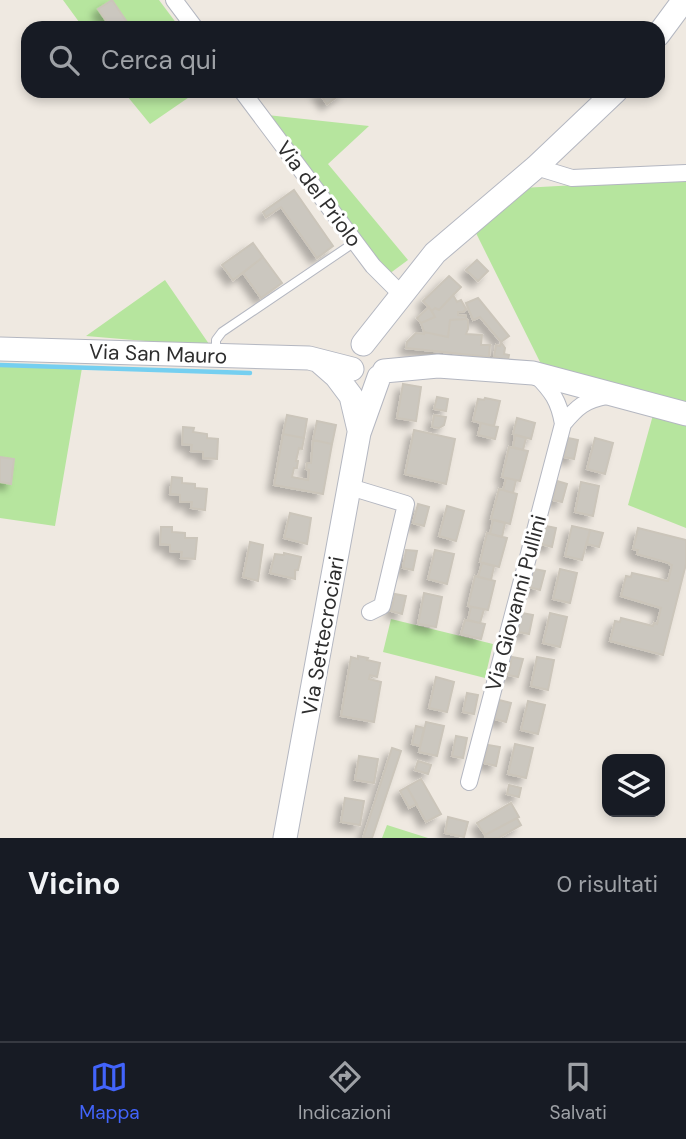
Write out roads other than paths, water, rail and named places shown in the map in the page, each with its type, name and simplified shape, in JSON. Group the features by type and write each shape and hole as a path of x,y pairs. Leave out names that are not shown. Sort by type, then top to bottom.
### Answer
{"main road":[{"path":"665,26 684,0"},
{"name":"Via Settecrociari","path":"285,838 350,487 369,362 397,301 435,253 536,167 608,98"},
{"name":"Via San Mauro","path":"0,349 316,359 533,373 686,414"},
{"path":"316,359 336,376 351,396 359,433"}],"street":[{"path":"174,0 190,21"},
{"name":"Via del Priolo","path":"247,98 397,301"},
{"path":"536,167 572,178 686,173"},
{"path":"533,373 550,390 565,414 591,399 617,395"},
{"name":"Via Giovanni Pullini","path":"470,782 573,383"},
{"path":"350,487 406,505 382,606 370,612"}],"lane":[{"path":"216,356 216,340 222,332 355,242"}],"waterway":[{"path":"0,365 250,373"}]}
